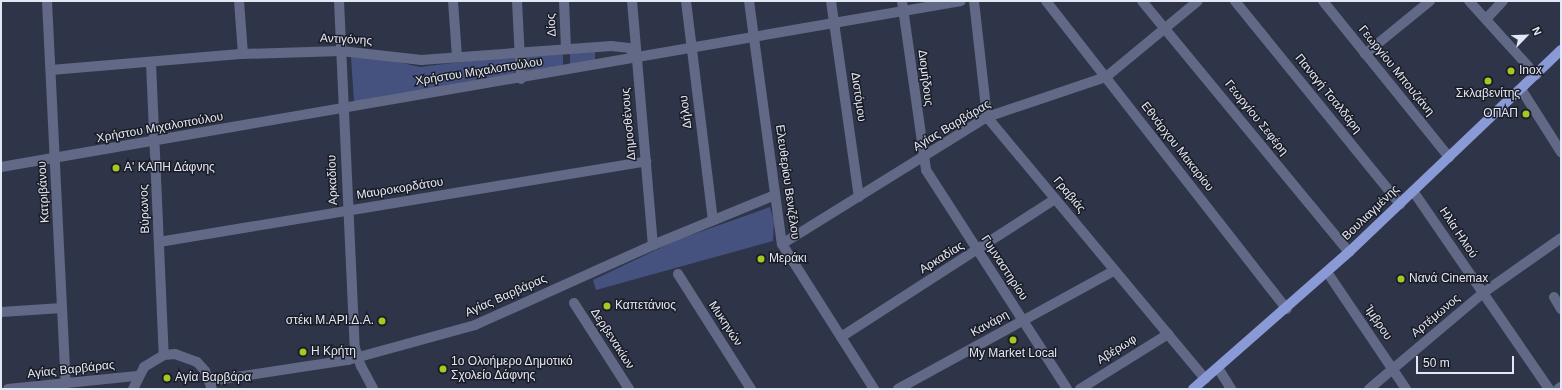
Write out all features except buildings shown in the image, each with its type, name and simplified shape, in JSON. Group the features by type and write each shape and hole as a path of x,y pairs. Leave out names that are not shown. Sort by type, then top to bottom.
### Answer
{"main road":[{"name":"Βουλιαγμένης","path":"1193,389 1287,309 1350,252 1561,50"}],"street":[{"name":"Κατριβάνου","path":"47,1 66,383"},
{"path":"239,1 243,54"},
{"name":"Αρκαδίου","path":"339,1 347,211 357,358"},
{"path":"453,1 457,57"},
{"path":"517,1 521,79"},
{"name":"Δίος","path":"564,1 566,48"},
{"name":"Δημοσθένους","path":"632,1 653,245"},
{"name":"Δήλου","path":"686,1 712,220"},
{"name":"Ελευθερίου Βενιζέλου","path":"750,1 782,244 874,389"},
{"name":"Διστόμου","path":"830,1 859,197"},
{"name":"Χρήστου Μιχαλοπούλου","path":"1,167 156,142 343,108 521,79 636,56 834,23 903,6 961,1"},
{"path":"974,1 987,117"},
{"name":"Εθνάρχου Μακαρίου","path":"1046,1 1287,309"},
{"name":"Γεωργίου Σεφέρη","path":"1142,1 1350,252"},
{"name":"Αγίας Βαρβάρας","path":"782,244 987,117 1106,78 1198,1"},
{"name":"Παναγή Τσαλδάρη","path":"1235,1 1400,204"},
{"name":"Γεωργίου Μπουζιάνη","path":"1322,1 1449,157"},
{"path":"1366,54 1430,1"},
{"path":"1469,1 1536,75"},
{"path":"1486,19 1503,1"},
{"name":"Διομήδους","path":"903,6 923,158"},
{"name":"Αντιγόνης","path":"51,70 152,63 243,54 341,51 421,60 566,48 612,46 629,48 636,56"},
{"name":"Βύρωνος","path":"152,63 164,355"},
{"path":"1521,89 1561,152"},
{"name":"Γραβιάς","path":"987,117 1205,379"},
{"name":"Γυμναστηρίου","path":"923,158 926,170 1067,389"},
{"name":"Μαυροκορδάτου","path":"159,242 646,162"},
{"name":"Ηλία Ηλιού","path":"1413,191 1549,389"},
{"name":"Αγίας Βαρβάρας","path":"164,355 175,354 192,360 205,371 211,385 357,358 475,326 534,297 653,245 775,195"},
{"name":"Αρκαδίας","path":"841,337 978,251 1055,199"},
{"name":"Αρτέμωνος","path":"1369,389 1483,293 1561,238"},
{"name":"Κανάρη","path":"898,389 1115,270"},
{"name":"Ίμβρου","path":"1328,272 1406,389"},
{"name":"Μυκηνών","path":"678,274 751,389"},
{"path":"1554,297 1561,309"},
{"name":"Δερβενακίων","path":"574,303 629,389"},
{"path":"1,312 62,308"},
{"name":"Αβέρωφ","path":"1080,389 1168,334"},
{"path":"133,389 137,376 144,367 164,355"},
{"path":"357,358 373,389"},
{"path":"1218,368 1231,389"},
{"name":"Αγίας Βαρβάρας","path":"8,389 137,376"}],"shaded area":[{"path":"595,48 595,62 570,66 570,51"},
{"path":"563,50 563,67 525,74 523,54"},
{"path":"515,55 514,75 354,102 351,57 385,59 420,67"},
{"path":"770,207 774,221 773,241 596,290 593,280 677,240"}],"place":[{"name":"Inox","path":"1511,71"},
{"name":"Σκλαβενίτης","path":"1488,81"},
{"name":"ΟΠΑΠ","path":"1526,114"},
{"name":"Α' ΚΑΠΗ Δάφνης","path":"116,168"},
{"name":"Μεράκι","path":"761,259"},
{"name":"Νανά Cinemax","path":"1401,279"},
{"name":"Καπετάνιος","path":"607,306"},
{"name":"στέκι Μ.ΑΡΙ.Δ.Α.","path":"382,321"},
{"name":"My Market Local","path":"1013,340"},
{"name":"Η Κρήτη","path":"303,352"},
{"name":"1ο Ολοήμερο Δημοτικό Σχολείο Δάφνης","path":"443,369"},
{"name":"Αγία Βαρβάρα","path":"167,378"}]}
